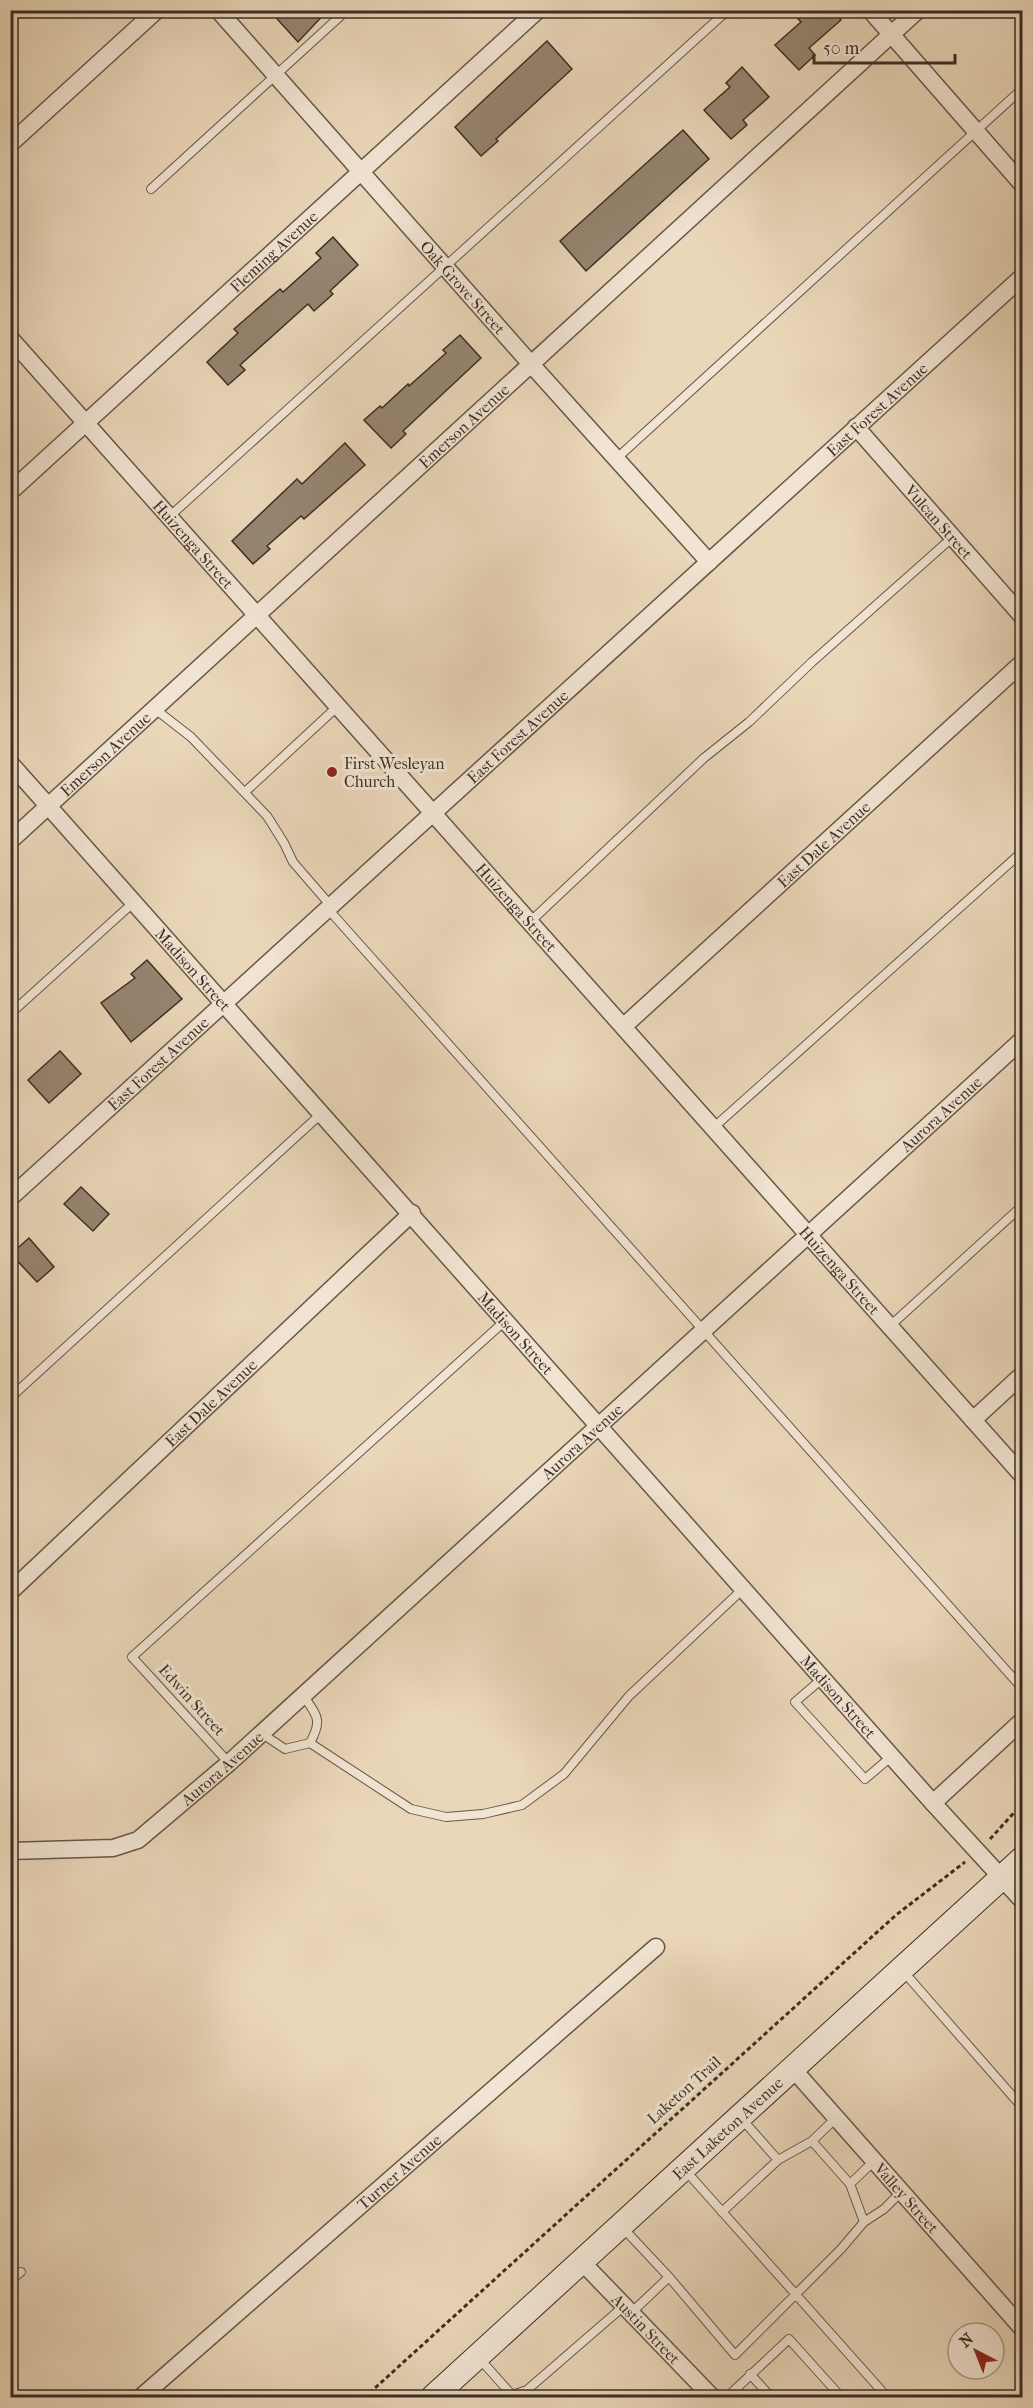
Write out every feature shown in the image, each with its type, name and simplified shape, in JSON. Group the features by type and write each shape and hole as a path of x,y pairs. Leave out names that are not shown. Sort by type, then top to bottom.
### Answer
{"main road":[{"name":"East Laketon Avenue","path":"432,2397 1023,1859"}],"street":[{"path":"10,144 157,10"},
{"name":"Oak Grove Street","path":"218,10 709,562"},
{"name":"Fleming Avenue","path":"10,492 538,10"},
{"path":"870,10 1023,184"},
{"name":"Emerson Avenue","path":"10,841 918,10"},
{"name":"East Forest Avenue","path":"10,1198 1023,277"},
{"name":"Huizenga Street","path":"10,338 1023,1475"},
{"name":"Vulcan Street","path":"856,427 1023,616"},
{"name":"East Dale Avenue","path":"624,1026 1023,663"},
{"name":"Madison Street","path":"10,763 412,1213 933,1803 1023,1900"},
{"name":"Aurora Avenue","path":"10,1851 113,1848 138,1840 229,1762 1023,1040"},
{"name":"East Dale Avenue","path":"10,1592 412,1213"},
{"path":"973,1420 1023,1375"},
{"path":"933,1803 1023,1721"},
{"name":"Turner Avenue","path":"140,2397 656,1947"},
{"name":"Valley Street","path":"793,2069 1023,2328"},
{"name":"Austin Street","path":"581,2261 713,2397"}],"lane":[{"path":"151,189 347,10"},
{"path":"169,517 728,10"},
{"path":"616,459 1023,89"},
{"path":"531,921 704,758 749,722 812,662 954,536"},
{"path":"245,792 338,706"},
{"path":"155,709 191,737 267,816 293,862 329,908 1023,1688"},
{"path":"714,1128 1023,852"},
{"path":"10,1014 134,902"},
{"path":"10,1398 322,1113"},
{"path":"890,1326 1023,1206"},
{"name":"Edwin Street","path":"229,1762 132,1657 506,1320"},
{"path":"261,1733 285,1749 310,1743 411,1809 446,1817 483,1814 522,1805 564,1774 629,1696 744,1588"},
{"path":"823,1678 795,1702 866,1779 892,1756"},
{"path":"303,1695 318,1716 319,1727 310,1743"},
{"path":"903,1970 1023,2107"},
{"path":"740,2116 778,2160"},
{"path":"722,2212 778,2160 812,2141 836,2118"},
{"path":"812,2141 850,2184 864,2222"},
{"path":"850,2184 874,2162"},
{"path":"683,2168 795,2296 888,2397"},
{"path":"621,2226 669,2277 735,2355 795,2296 864,2222 884,2209 902,2192"},
{"path":"10,2281 21,2272"},
{"path":"477,2357 513,2397 527,2390 669,2277"},
{"path":"726,2397 789,2339 842,2397"},
{"path":"750,2374 772,2397"}],"path":[{"name":"Laketon Trail","path":"364,2397 887,1923 978,1851 1023,1804"}],"building":[{"path":"269,10 328,10 298,42"},
{"path":"790,10 832,10 841,20 809,48 815,55 799,70 775,45 801,22"},
{"path":"547,41 572,69 496,139 498,141 481,156 455,127"},
{"path":"742,67 769,97 743,120 747,125 731,139 704,110 730,87 726,83"},
{"path":"683,130 709,159 586,271 560,241"},
{"path":"333,237 358,265 330,291 333,294 314,311 308,304 240,365 245,370 228,385 207,362 238,333 234,329 280,289 283,292 321,258 316,253"},
{"path":"460,335 481,358 403,431 406,434 391,448 364,420 380,406 382,408 408,384 409,386 446,353 443,350"},
{"path":"345,443 365,465 304,519 301,516 267,546 270,549 253,564 232,541 297,479 302,484"},
{"path":"147,960 182,999 131,1042 101,1003 135,978 131,974"},
{"path":"60,1051 81,1074 49,1103 28,1080"},
{"path":"81,1187 109,1214 93,1231 64,1204"},
{"path":"29,1238 54,1267 37,1282 11,1254"}],"place":[{"name":"First Wesleyan Church","path":"332,772"}]}
